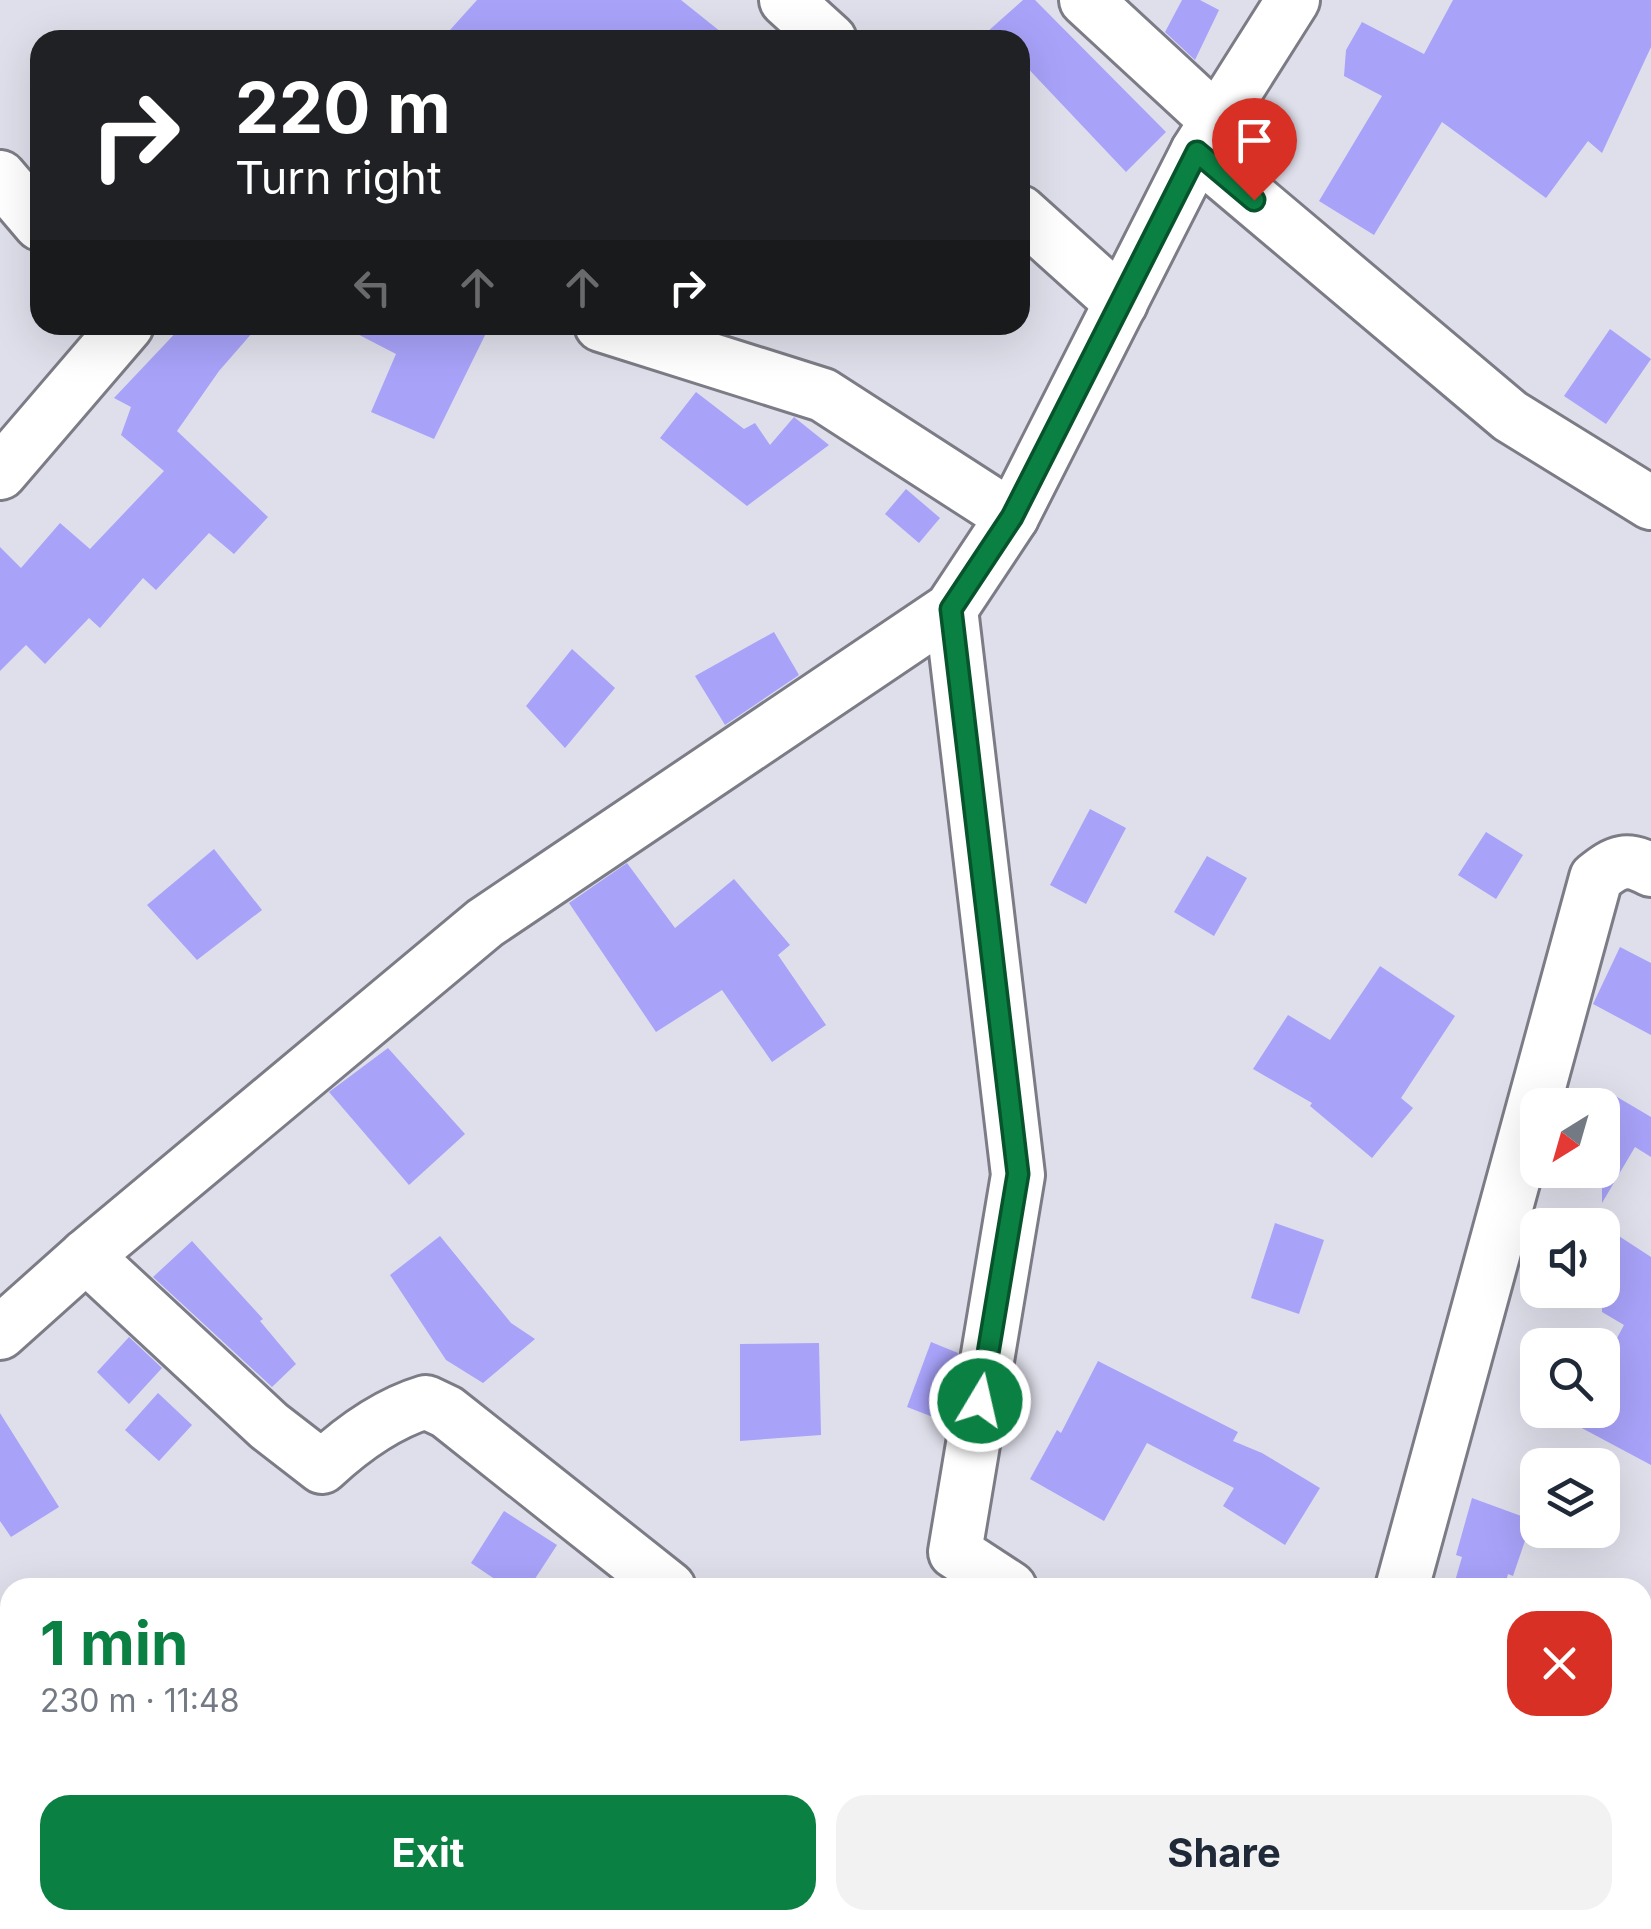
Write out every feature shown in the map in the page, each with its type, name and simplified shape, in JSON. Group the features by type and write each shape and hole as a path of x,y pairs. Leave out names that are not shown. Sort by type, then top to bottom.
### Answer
{"street":[{"path":"786,0 819,30"},
{"path":"1086,0 1207,136 1510,416 1651,504"},
{"path":"0,1334 86,1256 484,924 951,609 1012,517 1207,136 1293,0"},
{"path":"0,177 30,212"},
{"path":"1030,221 1121,303"},
{"path":"0,473 113,335"},
{"path":"632,335 823,395 1012,517"},
{"path":"951,609 1018,1174 955,1552 995,1578"},
{"path":"1405,1578 1596,878 1616,862 1634,861 1651,870"},
{"path":"86,1256 269,1426 322,1468 344,1446 401,1410 426,1402 447,1412 655,1578"}],"building":[{"path":"477,0 681,0 718,30 450,30"},
{"path":"1023,0 1035,0 1166,132 1126,172 1030,71 1030,30 989,30"},
{"path":"1182,0 1200,0 1219,10 1195,60 1165,32"},
{"path":"1453,0 1651,0 1651,47 1602,153 1588,141 1546,198 1442,122 1374,235 1319,201 1382,96 1344,76 1346,50 1362,22 1424,54"},
{"path":"1610,329 1651,359 1606,424 1564,396"},
{"path":"174,335 250,335 219,371 177,431 268,517 234,554 209,533 156,590 143,578 100,628 89,618 45,664 26,645 0,671 0,547 21,568 60,523 90,549 164,471 121,435 131,407 114,398"},
{"path":"359,335 485,335 434,439 371,412 396,354"},
{"path":"696,392 744,429 755,423 770,445 794,417 829,445 747,506 660,438"},
{"path":"906,489 940,518 919,543 885,514"},
{"path":"774,632 799,675 725,725 695,676"},
{"path":"572,649 615,688 565,748 526,706"},
{"path":"1090,809 1126,828 1086,904 1050,885"},
{"path":"1486,832 1523,855 1496,899 1458,875"},
{"path":"214,849 262,910 197,960 147,905"},
{"path":"1207,856 1247,878 1214,936 1174,912"},
{"path":"627,863 675,928 734,879 790,945 778,955 826,1025 772,1062 722,990 656,1032 569,903"},
{"path":"1620,947 1651,963 1651,1035 1593,1004"},
{"path":"1380,966 1455,1016 1401,1098 1413,1108 1372,1158 1310,1106 1312,1103 1253,1069 1288,1015 1330,1040"},
{"path":"388,1048 465,1134 409,1185 329,1092"},
{"path":"1620,1099 1651,1117 1651,1157 1635,1147 1620,1172"},
{"path":"1602,1188 1611,1188 1602,1203"},
{"path":"1275,1223 1324,1240 1299,1314 1251,1298"},
{"path":"440,1236 511,1323 535,1339 483,1383 446,1360 390,1275"},
{"path":"1620,1237 1651,1257 1651,1465 1582,1428 1620,1428 1620,1332 1624,1325 1602,1312 1602,1308 1620,1308"},
{"path":"192,1241 263,1319 260,1321 296,1364 272,1387 153,1277"},
{"path":"129,1337 162,1368 129,1404 97,1372"},
{"path":"931,1342 958,1353 946,1422 907,1407"},
{"path":"819,1343 821,1435 740,1441 740,1344"},
{"path":"1098,1361 1238,1432 1233,1441 1262,1453 1320,1488 1285,1545 1223,1506 1234,1488 1147,1443 1104,1521 1030,1479 1057,1430 1061,1433"},
{"path":"158,1393 192,1425 159,1461 125,1430"},
{"path":"0,1413 59,1507 11,1537 0,1521"},
{"path":"1472,1498 1520,1516 1522,1548 1513,1576 1456,1578 1462,1557 1456,1555"},
{"path":"504,1511 557,1545 536,1578 493,1578 471,1563"}],"route":[{"path":"980,1401 1018,1174 951,609 1012,517 1197,152 1254,200"}]}
